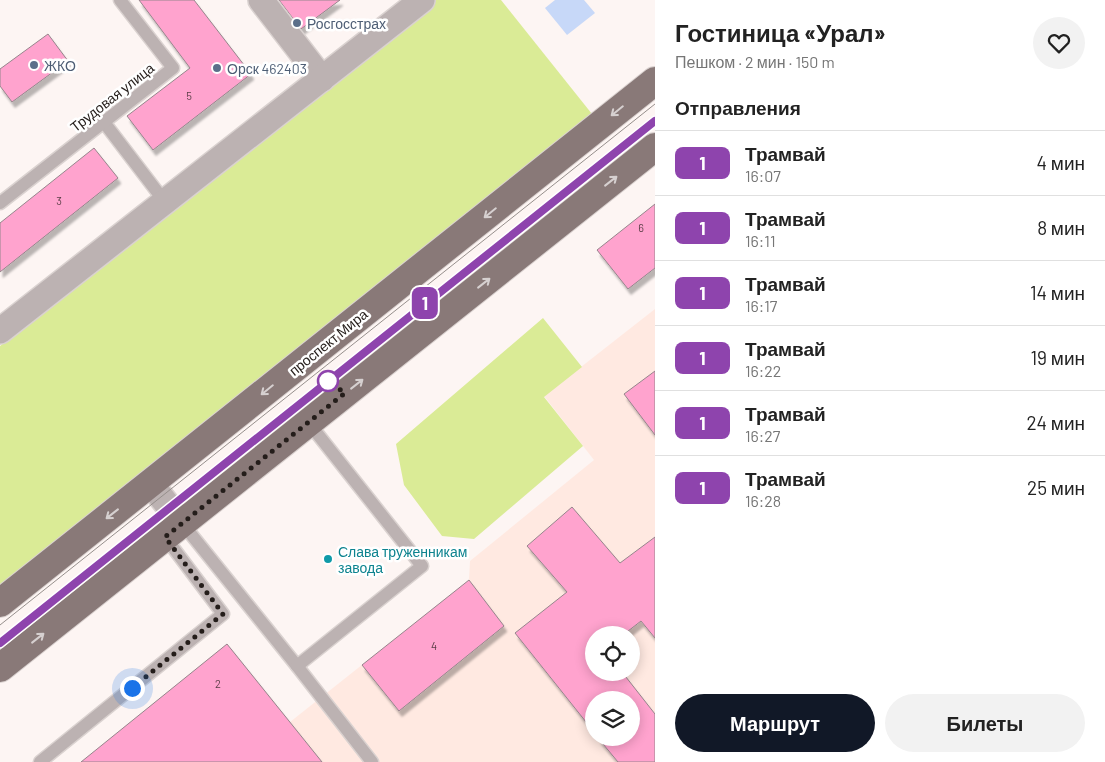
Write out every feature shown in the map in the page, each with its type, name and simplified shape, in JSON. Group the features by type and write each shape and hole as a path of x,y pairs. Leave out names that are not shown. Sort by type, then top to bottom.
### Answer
{"main road":[{"name":"проспект Мира","path":"0,602 655,81"},
{"path":"0,668 655,147"}],"street":[{"path":"261,0 322,78"},
{"path":"0,331 422,0"},
{"path":"150,483 173,530"}],"lane":[{"name":"Трудовая улица","path":"0,203 174,68 120,0"},
{"path":"103,122 165,202"},
{"path":"297,666 422,566 308,422"},
{"path":"173,530 297,666 372,762"},
{"path":"40,762 223,614 173,530"}],"shaded area":[{"path":"655,309 655,762 81,762 227,644 290,722 469,580 470,561 594,460 544,396"}],"green space":[{"path":"435,0 501,0 592,114 0,585 0,346"},
{"path":"543,318 582,367 544,397 583,446 474,539 442,536 404,485 396,444"}],"water":[{"path":"555,0 584,0 595,13 567,35 545,8"}],"building":[{"path":"139,0 194,0 251,74 153,150 127,116 190,68"},
{"path":"279,0 340,0 301,29"},
{"name":"ЖКО","path":"48,34 68,61 12,102 0,86 0,69"},
{"path":"94,148 118,178 0,272 0,223"},
{"path":"655,204 655,268 628,289 597,250"},
{"path":"655,371 655,435 624,394"},
{"path":"572,507 620,563 655,537 655,638 641,621 635,626 585,626 585,681 629,681 637,691 585,691 585,721 515,633 567,592 527,546"},
{"path":"469,580 504,626 399,711 362,665"},
{"path":"227,644 322,762 81,762"},
{"path":"640,695 655,714 655,762 618,762 605,746 640,746"}],"tram line":[{"path":"0,625 655,104"},
{"path":"0,643 655,121"},
{"name":"1","path":"0,643 655,121"}],"place":[{"name":"Росгосстрах","path":"297,23"},
{"name":"ЖКО","path":"34,65"},
{"name":"Орск 462403","path":"217,68"},
{"name":"Слава труженникам завода","path":"328,559"}],"route":[{"path":"132,688 223,614 165,537 345,393 328,381"}]}
